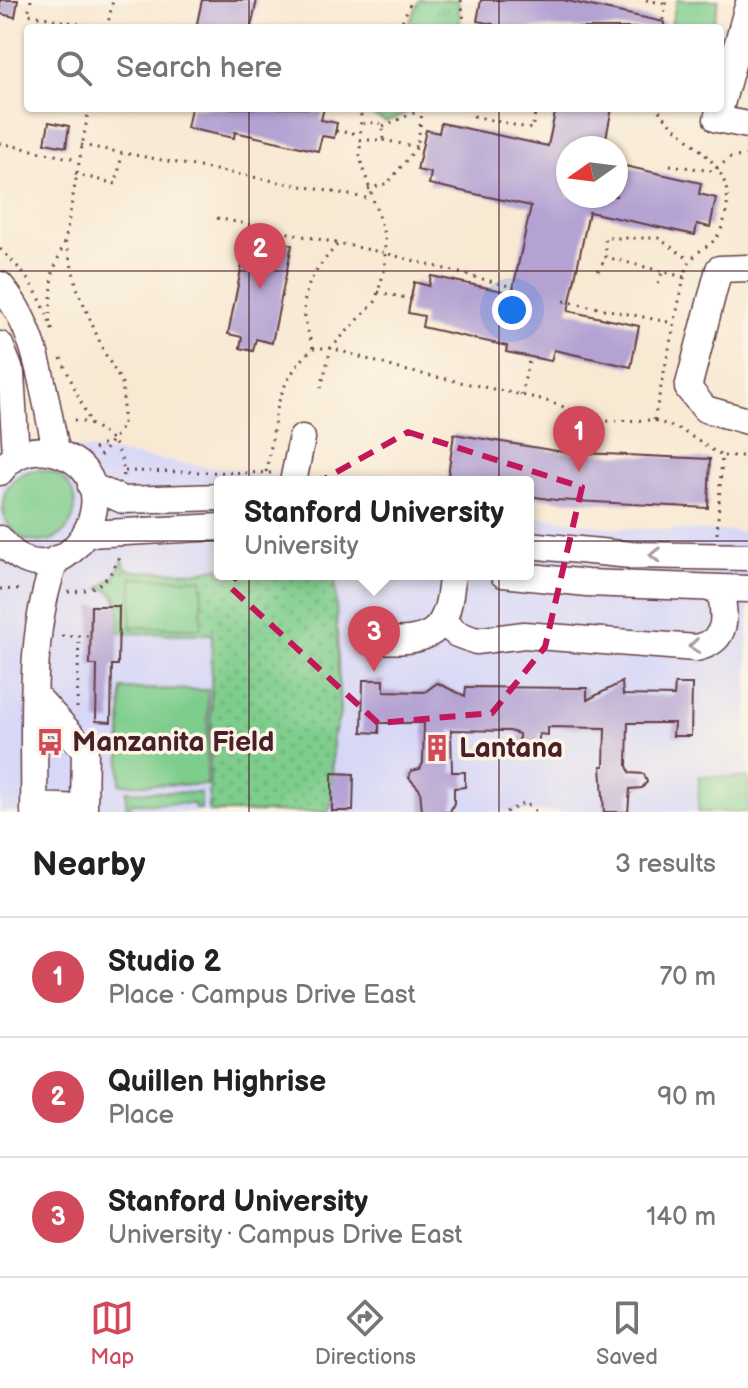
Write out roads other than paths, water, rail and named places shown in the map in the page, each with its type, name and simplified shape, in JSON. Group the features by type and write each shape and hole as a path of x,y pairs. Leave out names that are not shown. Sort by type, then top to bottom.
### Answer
{"street":[{"path":"724,93 748,6"},
{"path":"719,112 717,119 748,125"},
{"path":"748,268 719,269 688,388 705,409 748,421"},
{"path":"0,285 27,332 45,392 57,453"},
{"path":"0,345 11,373 8,464"},
{"path":"11,373 45,392"},
{"path":"285,476 302,438"},
{"path":"8,464 30,451 57,453 77,465 91,486 94,517 88,534 74,549 56,559 34,561 9,547"},
{"path":"91,486 123,500 214,497"},
{"path":"149,530 176,499"},
{"path":"88,534 214,527"},
{"path":"534,546 631,555 748,557"},
{"path":"9,547 28,578 46,640"},
{"path":"36,696 85,750 84,810 34,809 36,696 46,640 49,578 56,559"},
{"path":"534,577 587,583 748,589"},
{"path":"372,640 413,642 432,635 447,616 451,580"},
{"path":"442,622 457,634 476,641 524,635 696,648 710,643 723,629 725,617 720,588"}],"place":[{"name":"Quillen Highrise","path":"260,289"},
{"name":"Studio 2","path":"579,472"},
{"name":"Stanford University","path":"374,672"},
{"name":"Manzanita Field","path":"50,742"},
{"name":"Lantana","path":"437,748"}]}
